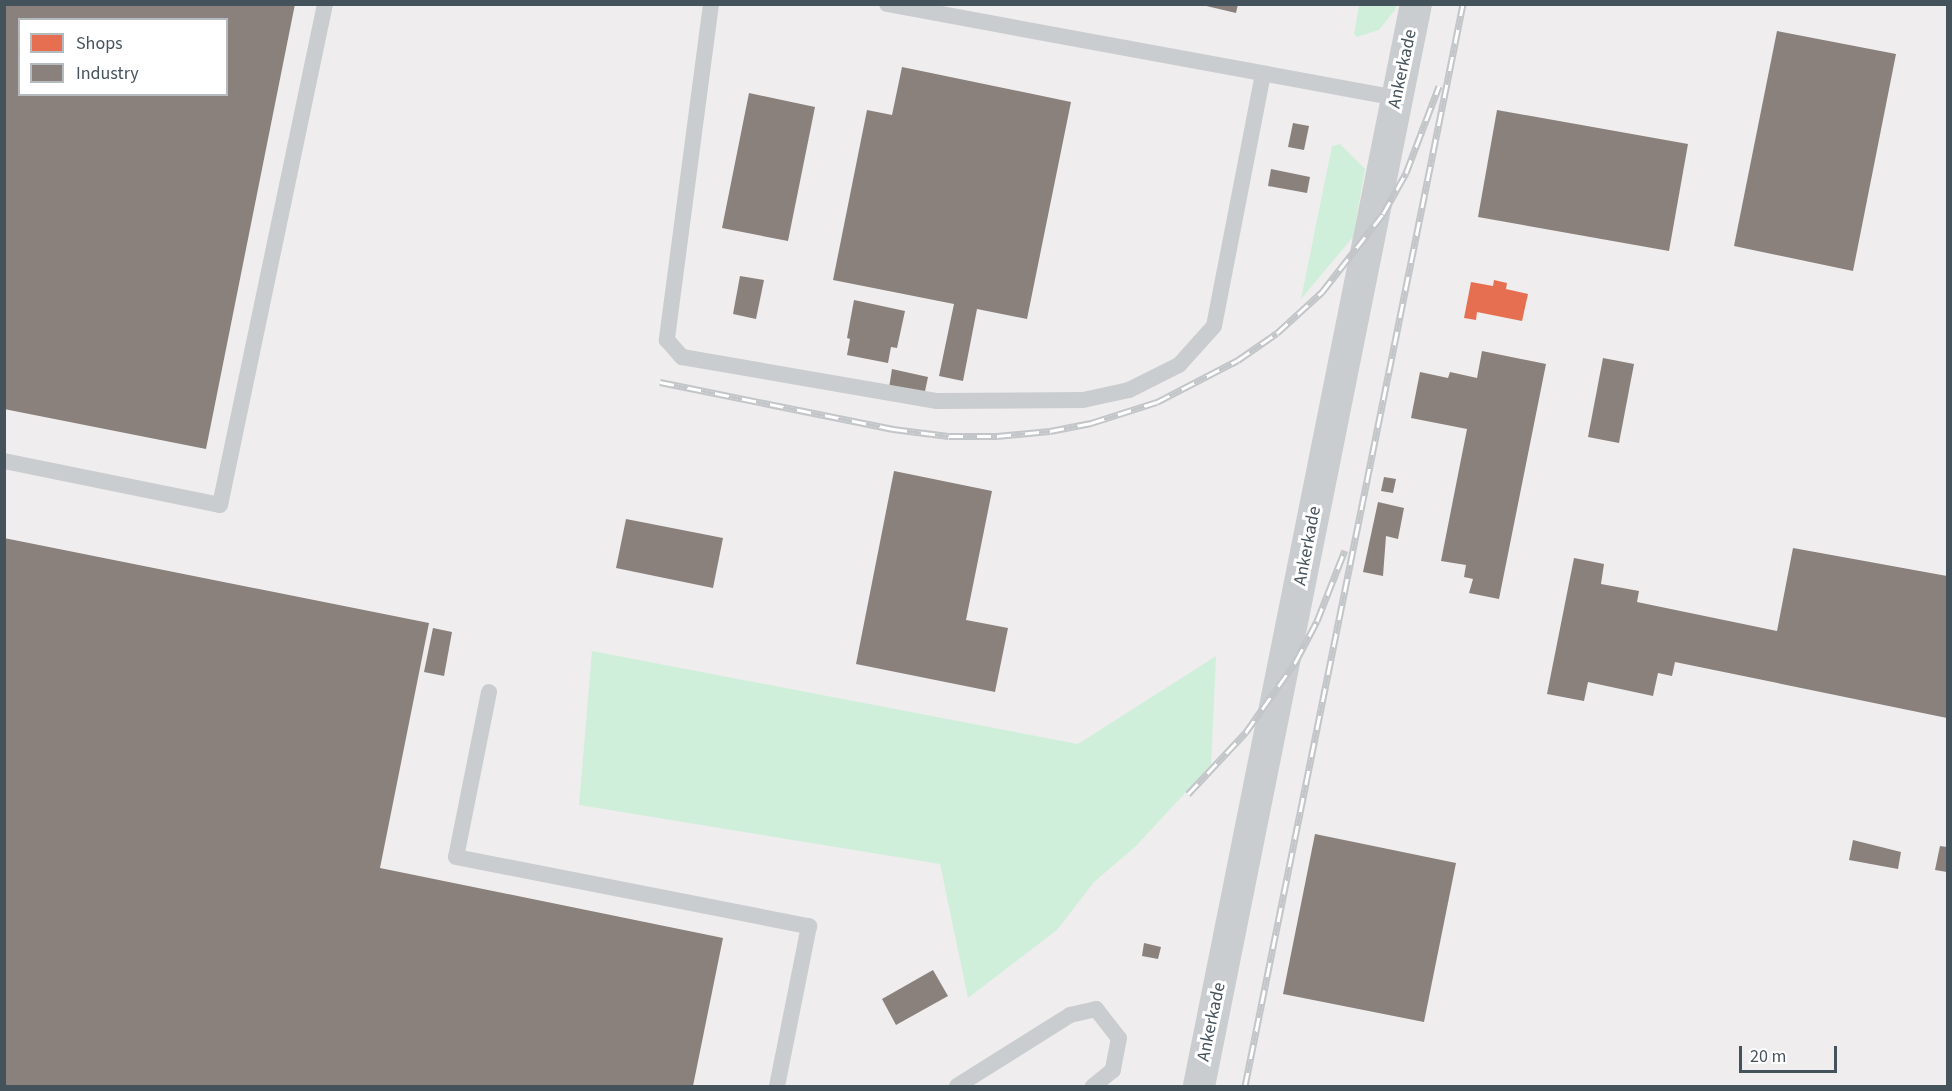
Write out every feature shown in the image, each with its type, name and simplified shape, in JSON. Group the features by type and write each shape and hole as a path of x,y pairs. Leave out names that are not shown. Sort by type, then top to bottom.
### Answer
{"street":[{"name":"Ankerkade","path":"1199,1086 1416,4"}],"lane":[{"path":"4,461 220,505 325,4"},
{"path":"711,4 667,340 682,357 937,401 1083,400 1129,390 1179,365 1214,326 1263,74"},
{"path":"887,4 1397,98"},
{"path":"489,692 456,857 808,926 777,1086"},
{"path":"957,1086 1070,1015 1096,1009 1119,1038 1113,1070 1093,1086"}],"green space":[{"path":"1359,4 1396,5 1395,10 1379,30 1357,37 1354,34"},
{"path":"1340,144 1365,169 1353,237 1301,299 1332,146"},
{"path":"592,651 1078,744 1216,656 1211,765 1136,846 1094,882 1057,930 968,998 940,864 579,805"}],"building: Shops":[{"path":"1494,280 1507,283 1506,289 1528,294 1522,321 1477,312 1476,320 1464,318 1471,282 1493,286"}],"building: Industry":[{"path":"4,4 295,4 206,449 4,409"},
{"path":"1198,4 1238,4 1236,13"},
{"path":"1777,31 1896,54 1853,271 1734,246"},
{"path":"902,67 1071,102 1027,319 977,309 963,381 939,376 954,304 833,280 867,110 892,115"},
{"path":"749,93 815,107 788,241 722,228"},
{"path":"1497,110 1688,144 1669,251 1478,217"},
{"path":"1293,123 1309,126 1304,150 1288,147"},
{"path":"1271,169 1310,177 1307,193 1268,186"},
{"path":"740,276 764,280 756,319 733,314"},
{"path":"854,300 905,311 897,348 891,347 888,363 847,355 850,339 847,338"},
{"path":"1482,351 1546,364 1499,599 1469,593 1473,579 1464,577 1466,565 1441,561 1467,429 1411,418 1420,372 1448,378 1450,372 1477,378"},
{"path":"1603,358 1634,364 1619,443 1588,437"},
{"path":"892,369 928,377 924,396 889,388"},
{"path":"894,471 992,491 966,620 1008,628 995,692 856,664"},
{"path":"1384,477 1396,479 1393,493 1381,491"},
{"path":"1378,502 1404,508 1398,539 1386,536 1383,576 1363,572"},
{"path":"626,519 723,538 713,588 616,568"},
{"path":"4,538 429,623 380,868 723,938 693,1086 4,1086"},
{"path":"1793,548 1947,576 1947,718 1675,662 1672,676 1658,673 1653,696 1588,682 1584,701 1547,694 1574,558 1604,564 1601,584 1639,591 1637,602 1777,631"},
{"path":"433,628 452,632 444,676 424,672"},
{"path":"1315,834 1456,863 1424,1022 1283,994"},
{"path":"1853,840 1901,852 1898,869 1849,860"},
{"path":"1940,846 1947,847 1947,872 1935,870"},
{"path":"1144,943 1161,947 1158,959 1142,956"},
{"path":"933,970 948,996 896,1025 882,999"}],"railway":[{"path":"1245,1086 1463,4"},
{"path":"660,382 893,429 949,436 997,436 1050,431 1091,423 1157,402 1238,360 1277,333 1322,292 1383,214 1406,173 1439,86"},
{"path":"1188,794 1246,732 1296,661 1317,621 1345,550"}]}
